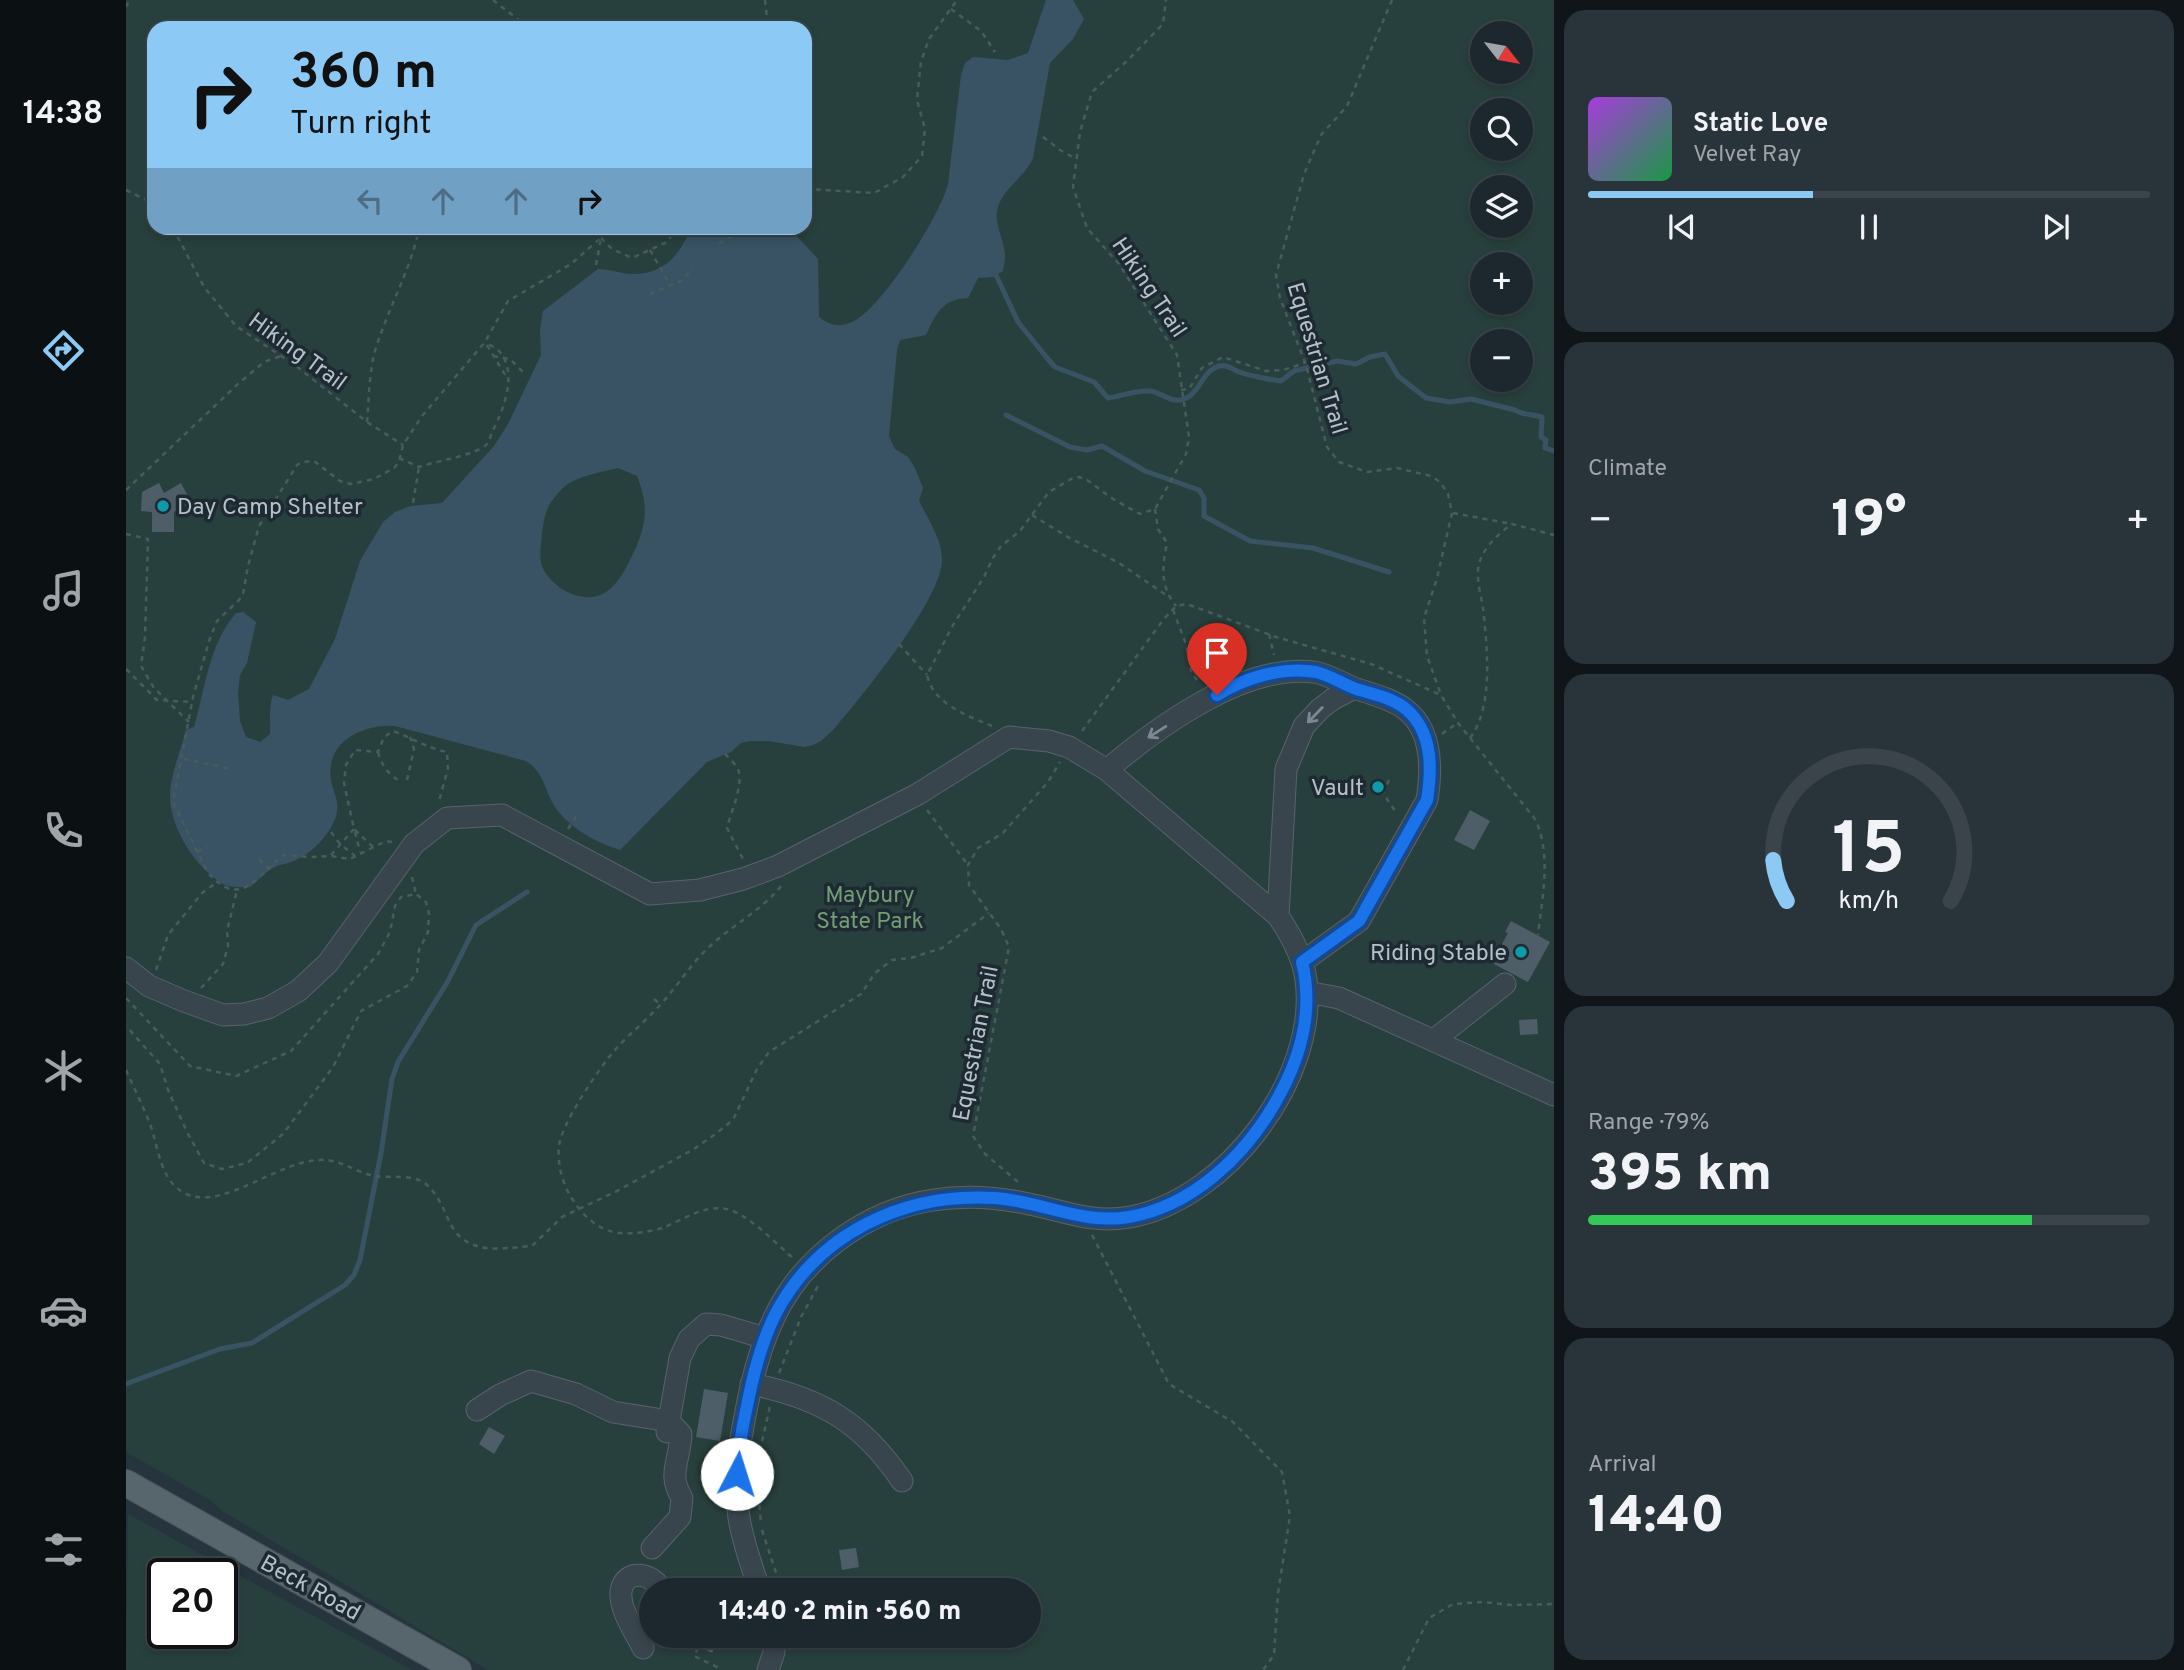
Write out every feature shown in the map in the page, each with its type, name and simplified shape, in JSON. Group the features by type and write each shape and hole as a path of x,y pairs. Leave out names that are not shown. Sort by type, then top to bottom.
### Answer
{"main road":[{"name":"Beck Road","path":"126,1483 458,1670"}],"lane":[{"path":"1101,766 1208,700 1247,681 1275,673 1316,672 1406,710 1421,728 1429,749 1431,778 1427,800 1359,921 1302,962"},
{"path":"1278,916 1286,769 1304,726 1326,704 1354,688"},
{"path":"126,968 149,986 222,1015 244,1014 268,1008 298,991 328,963 414,844 447,818 502,815 650,894 700,890 782,864 918,794 1009,737 1049,741 1069,747 1101,766 1278,916 1289,931 1302,962 1307,992 1303,1030 1292,1071 1265,1118 1224,1167 1194,1191 1157,1210 1115,1219 1082,1217 997,1198 932,1200 894,1210 863,1224 834,1243 807,1269 785,1298 765,1338 751,1384 739,1448 739,1517 756,1578"},
{"path":"1434,1040 1505,984"},
{"path":"1307,992 1339,998 1554,1095"},
{"path":"668,1429 680,1358 689,1339 706,1324 721,1325 765,1338"},
{"path":"477,1410 500,1395 531,1381 576,1394 613,1412 681,1434 674,1485 682,1498 680,1517 652,1548"},
{"path":"751,1384 818,1403 845,1418 870,1440 902,1481"},
{"path":"639,1630 626,1613 621,1591 635,1575 649,1578"},
{"path":"642,1670 646,1648"},
{"path":"768,1670 775,1648"}],"path":[{"path":"126,7 129,0"},
{"path":"494,0 520,21"},
{"path":"765,0 767,21"},
{"path":"812,191 874,193 903,177 922,156 925,129 917,100 920,61 929,39 957,0"},
{"name":"Hiking Trail","path":"1155,509 1185,454 1189,437 1177,355 1119,264 1087,228 1073,187 1080,132 1092,92 1163,24 1166,0"},
{"name":"Equestrian Trail","path":"1392,0 1347,106 1321,135 1304,174 1276,275 1280,298 1305,363 1327,447 1339,463 1367,472 1397,468 1431,476 1440,482 1448,494 1452,513"},
{"path":"951,9 981,31 995,52"},
{"path":"1043,137 1076,159"},
{"path":"126,190 147,200"},
{"name":"Hiking Trail","path":"177,235 204,287 236,326 281,356 367,422 403,445"},
{"path":"367,422 374,355 418,235"},
{"path":"596,265 600,235"},
{"path":"414,844 386,841 350,859 283,855 243,890 231,891 216,883 208,873 173,802 192,702 213,631 217,621 243,594 260,526 297,465 314,461 340,481 351,484 374,479 394,468 403,445 422,416 485,342 508,301 571,264 604,235"},
{"path":"601,238 612,249 632,258 667,242 672,235"},
{"path":"719,243 734,235"},
{"path":"650,250 670,285"},
{"path":"650,293 683,280 692,268"},
{"path":"485,342 508,380"},
{"path":"399,458 419,467 443,459 459,458 488,443 500,419 506,398 508,371 499,351 485,342"},
{"path":"126,490 239,383 264,362 281,356"},
{"path":"493,356 510,359 525,374"},
{"path":"1181,392 1188,389 1202,368 1223,357 1266,371 1283,370 1305,363"},
{"path":"413,503 419,467"},
{"path":"927,675 953,625 1001,546 1020,531 1049,492 1071,479 1079,477 1087,480 1140,514 1155,509 1158,529 1167,543 1161,570 1167,595"},
{"path":"1538,935 1544,854 1542,833 1535,819 1458,723 1441,695 1427,656 1424,618 1437,578 1452,513 1554,535"},
{"path":"1032,515 1066,537 1119,563 1167,595 1172,602 1186,644 1191,671 1208,700"},
{"path":"1469,738 1483,716 1486,695 1484,620 1478,569 1497,534 1512,524"},
{"path":"126,534 148,539 145,637 141,666 154,688 189,724"},
{"path":"1172,602 1174,609"},
{"path":"968,865 978,848 1003,833 1048,782 1069,747 1101,708 1163,620 1174,609 1187,604 1269,634 1371,664 1441,695"},
{"path":"1269,634 1275,673"},
{"path":"899,644 927,675 939,697 962,713 999,729 1009,737"},
{"path":"126,668 157,700 192,702"},
{"path":"402,782 394,779 386,770 378,752 384,737 393,731 410,737 427,748 447,752 448,768 439,801 447,818"},
{"path":"407,780 414,749 410,737"},
{"path":"361,853 344,783 346,765 355,751 378,752"},
{"path":"725,754 735,764 739,773 736,802 727,828 750,875"},
{"path":"183,759 232,769"},
{"path":"1390,780 1383,793 1411,829"},
{"name":"Equestrian Trail","path":"918,794 928,812 968,865 969,885 1001,929 1009,947 973,1136 985,1154 1025,1187"},
{"path":"565,833 579,812"},
{"path":"331,856 354,829"},
{"path":"354,829 373,847"},
{"path":"331,832 340,844 355,856"},
{"path":"197,852 207,847"},
{"path":"259,859 268,867"},
{"path":"757,1461 774,1389 797,1327 818,1287 818,1280 731,1210 702,1210 662,1228 636,1233 617,1233 597,1225 578,1209 566,1190 559,1145 564,1130 601,1066 661,1005 708,947 775,893 786,878 782,864"},
{"path":"126,1026 160,1063 182,1122 204,1163 222,1169 247,1163 283,1134 333,1067 361,1011 407,986 417,972 419,950 428,932 429,914 426,902 416,894 411,874"},
{"path":"149,986 168,935 202,892 216,883"},
{"path":"192,1004 200,989 223,964 228,946 227,931 237,890"},
{"path":"126,998 190,1066 236,1076 291,1051 377,954 390,932 401,897 416,894"},
{"path":"126,1070 150,1124 162,1167 174,1185 187,1195 208,1199 223,1196 298,1164 325,1160 372,1176 410,1178 426,1183 442,1203 450,1224 462,1239 476,1248 532,1246 562,1217 694,1149 733,1120 757,1069 769,1052 861,994 875,973 892,960 911,958 942,947 989,912"},
{"path":"654,999 661,1005"},
{"path":"1082,1217 1169,1384 1233,1422 1282,1472 1290,1516 1278,1593 1274,1655 1263,1670"},
{"path":"757,1471 761,1526 778,1578"},
{"path":"1403,1670 1429,1618 1453,1604 1554,1604"},
{"path":"698,1648 694,1656 719,1670"}],"green space":[{"name":"Maybury State Park","path":"126,0 1554,0 1554,1670 488,1670 221,1510 210,1500 126,1452"},
{"path":"128,1514 208,1558 147,1558 147,1649 238,1649 238,1574 412,1670 126,1670"}],"water":[{"path":"1046,0 1073,0 1084,19 1073,39 1050,63 1033,158 998,207 997,219 1005,255 1003,271 993,277 978,278 968,298 952,301 941,309 926,335 900,340 889,436 895,449 908,457 915,468 923,488 919,501 937,537 942,560 929,599 915,623 833,730 821,741 804,747 769,741 741,743 731,752 707,762 620,850 593,839 568,822 555,807 537,771 526,761 395,726 375,727 346,739 334,755 330,775 337,812 328,832 312,850 297,860 272,869 250,887 226,885 213,877 194,857 179,832 170,793 186,730 194,727 219,639 236,613 243,612 256,622 247,663 240,675 238,693 240,721 246,737 260,742 270,734 273,695 288,700 309,689 335,639 360,561 383,522 395,512 411,506 442,503 494,446 508,424 541,355 540,330 543,311 598,269 630,274 661,267 675,255 687,235 796,235 818,259 819,317 836,325 854,321 880,298 909,259 943,198 948,184 961,75 965,63 973,57 1008,60 1028,53","holes":["618,468 637,476 645,508 643,527 629,563 610,589 597,596 578,596 551,580 541,563 541,544 548,507 561,490 575,480"]}],"building":[{"name":"Day Camp Shelter","path":"159,483 164,493 181,483 191,502 174,512 174,532 152,532 152,512 141,511 142,492"},
{"path":"1470,810 1490,821 1474,850 1454,840"},
{"name":"Riding Stable","path":"1511,921 1550,942 1528,982 1492,963 1508,933 1505,932"},
{"path":"1537,1019 1538,1034 1520,1035 1519,1020"},
{"path":"704,1389 728,1393 720,1441 696,1437"},
{"path":"489,1427 505,1436 494,1454 479,1444"},
{"path":"856,1548 859,1567 842,1570 839,1550"},
{"path":"702,1648 715,1648 712,1653"}],"waterway":[{"path":"996,275 1018,322 1055,367 1094,382 1108,398 1150,391 1172,400 1187,398 1208,373 1219,366 1281,381 1294,371 1337,361 1356,364 1385,354 1398,376 1426,398 1450,402 1471,399 1542,417 1541,437 1546,440 1545,448 1554,451"},
{"path":"1006,415 1070,447 1087,450 1102,446 1145,471 1199,490 1204,498 1204,516 1250,541 1313,548 1389,572"},
{"path":"126,1384 220,1349 252,1343 345,1285 354,1275 360,1260 392,1079 398,1062 448,981 476,925 527,892"}],"place":[{"name":"Day Camp Shelter","path":"163,506"},
{"name":"Vault","path":"1378,787"},
{"name":"Riding Stable","path":"1521,952"}],"route":[{"path":"737,1474 740,1437 751,1384 765,1338 796,1282 834,1243 863,1224 894,1210 932,1200 997,1198 1032,1204 1071,1216 1098,1219 1131,1217 1157,1210 1210,1180 1237,1154 1271,1109 1292,1071 1303,1030 1307,992 1302,962 1359,921 1427,800 1431,778 1429,749 1421,728 1406,710 1389,699 1316,672 1287,671 1268,674 1217,695"}]}
